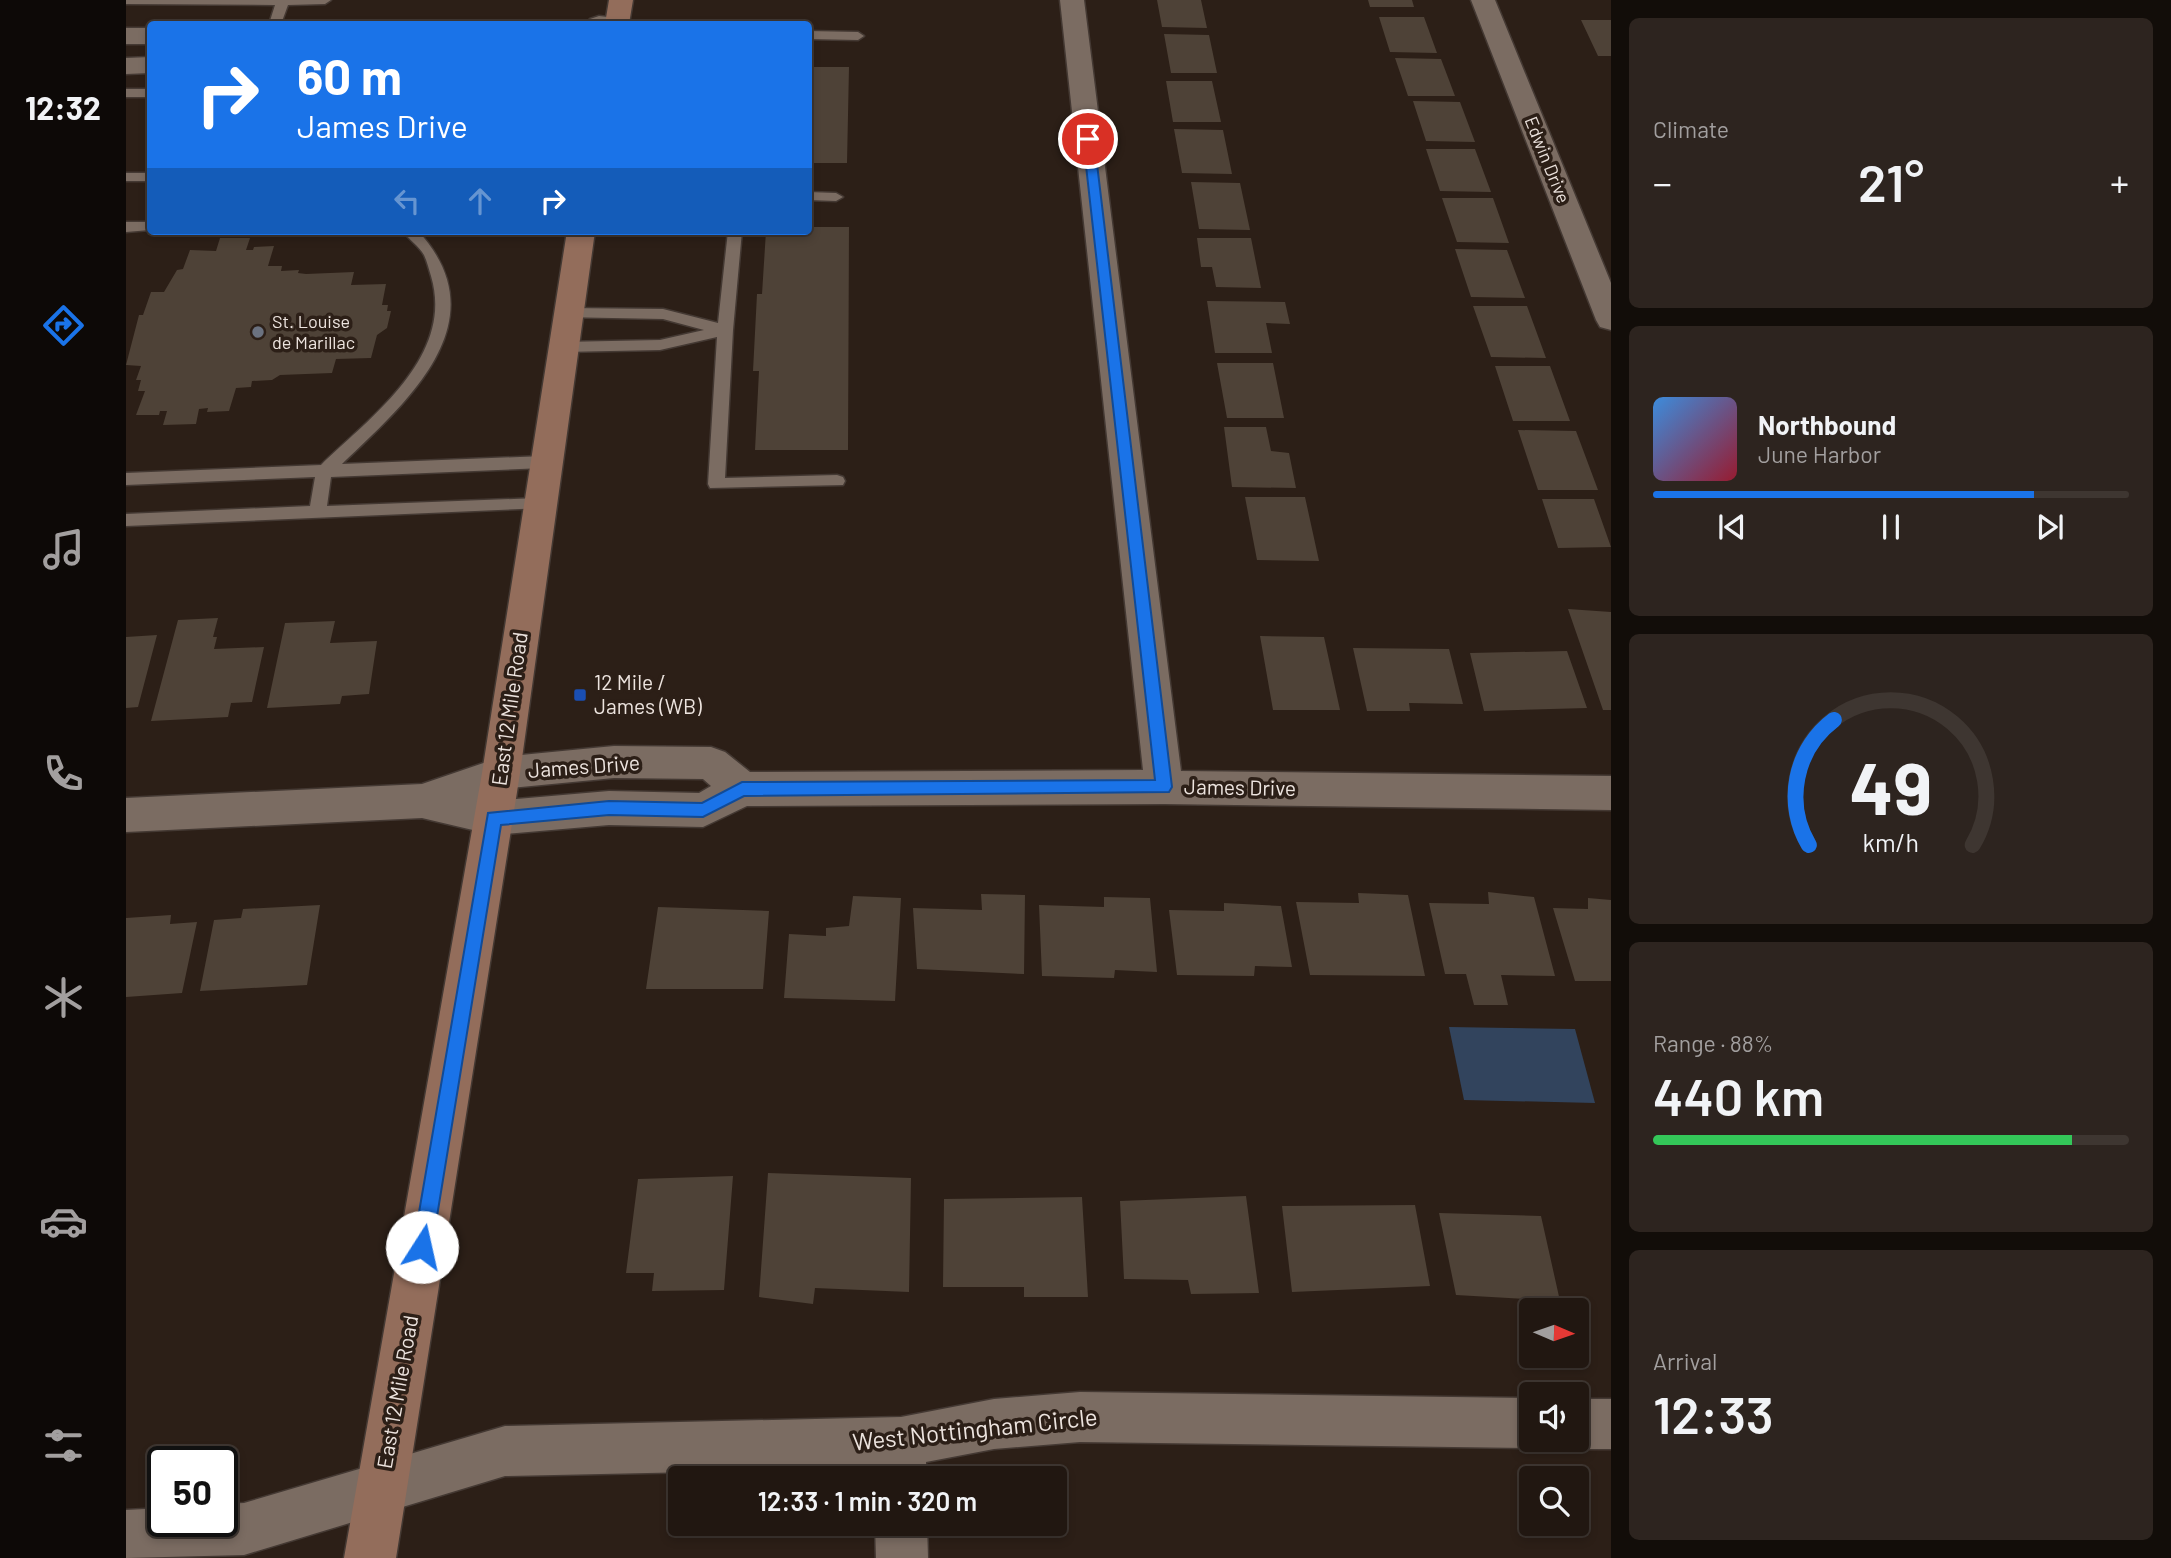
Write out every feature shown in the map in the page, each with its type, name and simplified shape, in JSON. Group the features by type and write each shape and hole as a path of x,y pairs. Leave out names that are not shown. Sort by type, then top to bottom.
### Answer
{"main road":[{"path":"618,21 621,0"},
{"name":"East 12 Mile Road","path":"370,1558 494,818 544,462 580,235"}],"street":[{"path":"1072,0 1164,787"},
{"name":"Edwin Drive","path":"1483,0 1611,320"},
{"path":"126,37 147,36"},
{"path":"126,66 147,65"},
{"name":"James Drive","path":"422,801 501,773 614,762 711,763 742,789"},
{"name":"James Drive","path":"126,815 422,801 494,818 609,808 703,810 742,789 1164,787 1611,793"},
{"name":"West Nottingham Circle","path":"126,1536 244,1529 505,1451 901,1460 994,1424 1080,1417 1519,1423"},
{"path":"1589,1424 1611,1424"},
{"path":"901,1536 902,1558"}],"lane":[{"path":"126,0 326,0"},
{"path":"276,21 283,1"},
{"path":"812,35 858,36"},
{"path":"126,112 130,93"},
{"path":"126,177 147,177"},
{"path":"812,196 836,197"},
{"path":"126,227 147,226"},
{"path":"317,513 324,472 403,396 435,346 443,322 442,289 431,254 414,235"},
{"path":"735,235 725,330 716,484 837,481"},
{"path":"564,330 663,314 725,330"},
{"path":"564,330 660,345 725,330"},
{"path":"126,479 544,462"},
{"path":"126,520 538,504"}],"water":[{"path":"1449,1027 1575,1029 1595,1103 1464,1100"}],"building":[{"path":"1157,0 1201,0 1207,28 1162,27"},
{"path":"1368,0 1412,0 1414,7 1370,7"},
{"path":"1379,17 1424,17 1437,53 1390,52"},
{"path":"1581,20 1611,20 1611,56 1598,56"},
{"path":"1164,34 1209,35 1217,73 1171,73"},
{"path":"1395,58 1441,59 1455,96 1408,96"},
{"path":"812,67 849,67 847,163 812,163"},
{"path":"1166,81 1212,81 1221,122 1173,122"},
{"path":"1413,101 1460,102 1475,142 1426,141"},
{"path":"1174,129 1223,130 1232,174 1182,173"},
{"path":"1426,149 1475,149 1491,192 1440,191"},
{"path":"1191,182 1240,183 1250,230 1199,229"},
{"path":"1442,198 1493,198 1509,243 1457,242"},
{"path":"812,227 849,227 848,450 755,450 759,371 753,371 757,294 762,294 766,235 812,235"},
{"name":"St. Louise de Marillac","path":"220,238 250,238 246,250 274,246 268,266 282,266 281,271 299,270 298,273 306,274 354,272 351,285 386,284 382,305 388,305 387,311 391,311 387,328 377,335 371,358 336,359 332,373 280,375 272,380 252,381 251,387 236,388 229,411 207,412 208,408 199,409 196,424 163,425 167,411 160,411 159,415 136,415 145,391 138,391 141,380 136,380 141,366 126,365 139,315 143,315 151,292 164,292 177,270 183,269 190,250 216,251"},
{"path":"1197,238 1251,238 1261,288 1216,287 1212,267 1201,267"},
{"path":"1455,249 1507,250 1525,298 1471,297"},
{"path":"1207,301 1285,302 1290,324 1266,323 1272,353 1215,353"},
{"path":"1473,306 1527,306 1546,358 1491,357"},
{"path":"1217,363 1273,363 1284,418 1227,418"},
{"path":"1495,366 1550,366 1570,421 1513,421"},
{"path":"1224,427 1266,427 1271,451 1289,453 1296,488 1232,487"},
{"path":"1518,430 1576,431 1598,490 1538,490"},
{"path":"1245,497 1305,497 1319,561 1257,560"},
{"path":"1542,499 1594,499 1611,547 1558,548"},
{"path":"1568,609 1611,612 1611,710 1603,710"},
{"path":"218,618 213,637 217,637 214,649 264,647 252,702 231,703 228,717 151,721 178,620"},
{"path":"335,621 330,643 377,641 369,694 342,696 340,704 267,708 285,623"},
{"path":"157,635 138,707 126,708 126,637"},
{"path":"1260,636 1324,637 1340,710 1273,710"},
{"path":"1353,648 1449,649 1463,704 1409,703 1410,711 1367,711"},
{"path":"1567,651 1587,708 1484,711 1470,653"},
{"path":"1488,892 1534,897 1555,976 1501,975 1508,1005 1474,1005 1466,974 1445,974 1429,903 1489,904"},
{"path":"1358,893 1408,895 1425,976 1310,975 1296,902 1359,903"},
{"path":"981,894 1025,895 1024,974 917,969 913,908 982,910"},
{"path":"853,896 901,898 895,1001 784,998 789,934 826,936 826,928 849,926"},
{"path":"1104,897 1150,898 1157,972 1115,970 1114,978 1042,976 1039,905 1104,907"},
{"path":"1588,898 1611,900 1611,981 1575,981 1553,908 1588,909"},
{"path":"1224,903 1281,906 1292,967 1255,966 1254,976 1177,975 1169,910 1224,911"},
{"path":"320,905 307,985 200,991 214,920 241,918 243,909"},
{"path":"658,907 769,911 763,989 646,989"},
{"path":"171,915 170,924 197,922 182,993 126,997 126,918"},
{"path":"768,1173 911,1178 909,1292 815,1288 813,1304 759,1297"},
{"path":"733,1176 724,1290 652,1291 654,1273 626,1273 638,1179"},
{"path":"1246,1196 1259,1293 1191,1294 1188,1280 1124,1279 1120,1201"},
{"path":"1082,1197 1088,1297 1024,1297 1024,1287 943,1287 944,1199"},
{"path":"1415,1205 1430,1286 1292,1292 1282,1206"},
{"path":"1439,1213 1541,1216 1559,1298 1456,1295"}],"place":[{"name":"St. Louise de Marillac","path":"258,332"},
{"name":"12 Mile / James (WB)","path":"580,695"}],"route":[{"path":"422,1247 494,818 609,808 703,810 742,789 1164,787 1088,139"}]}
